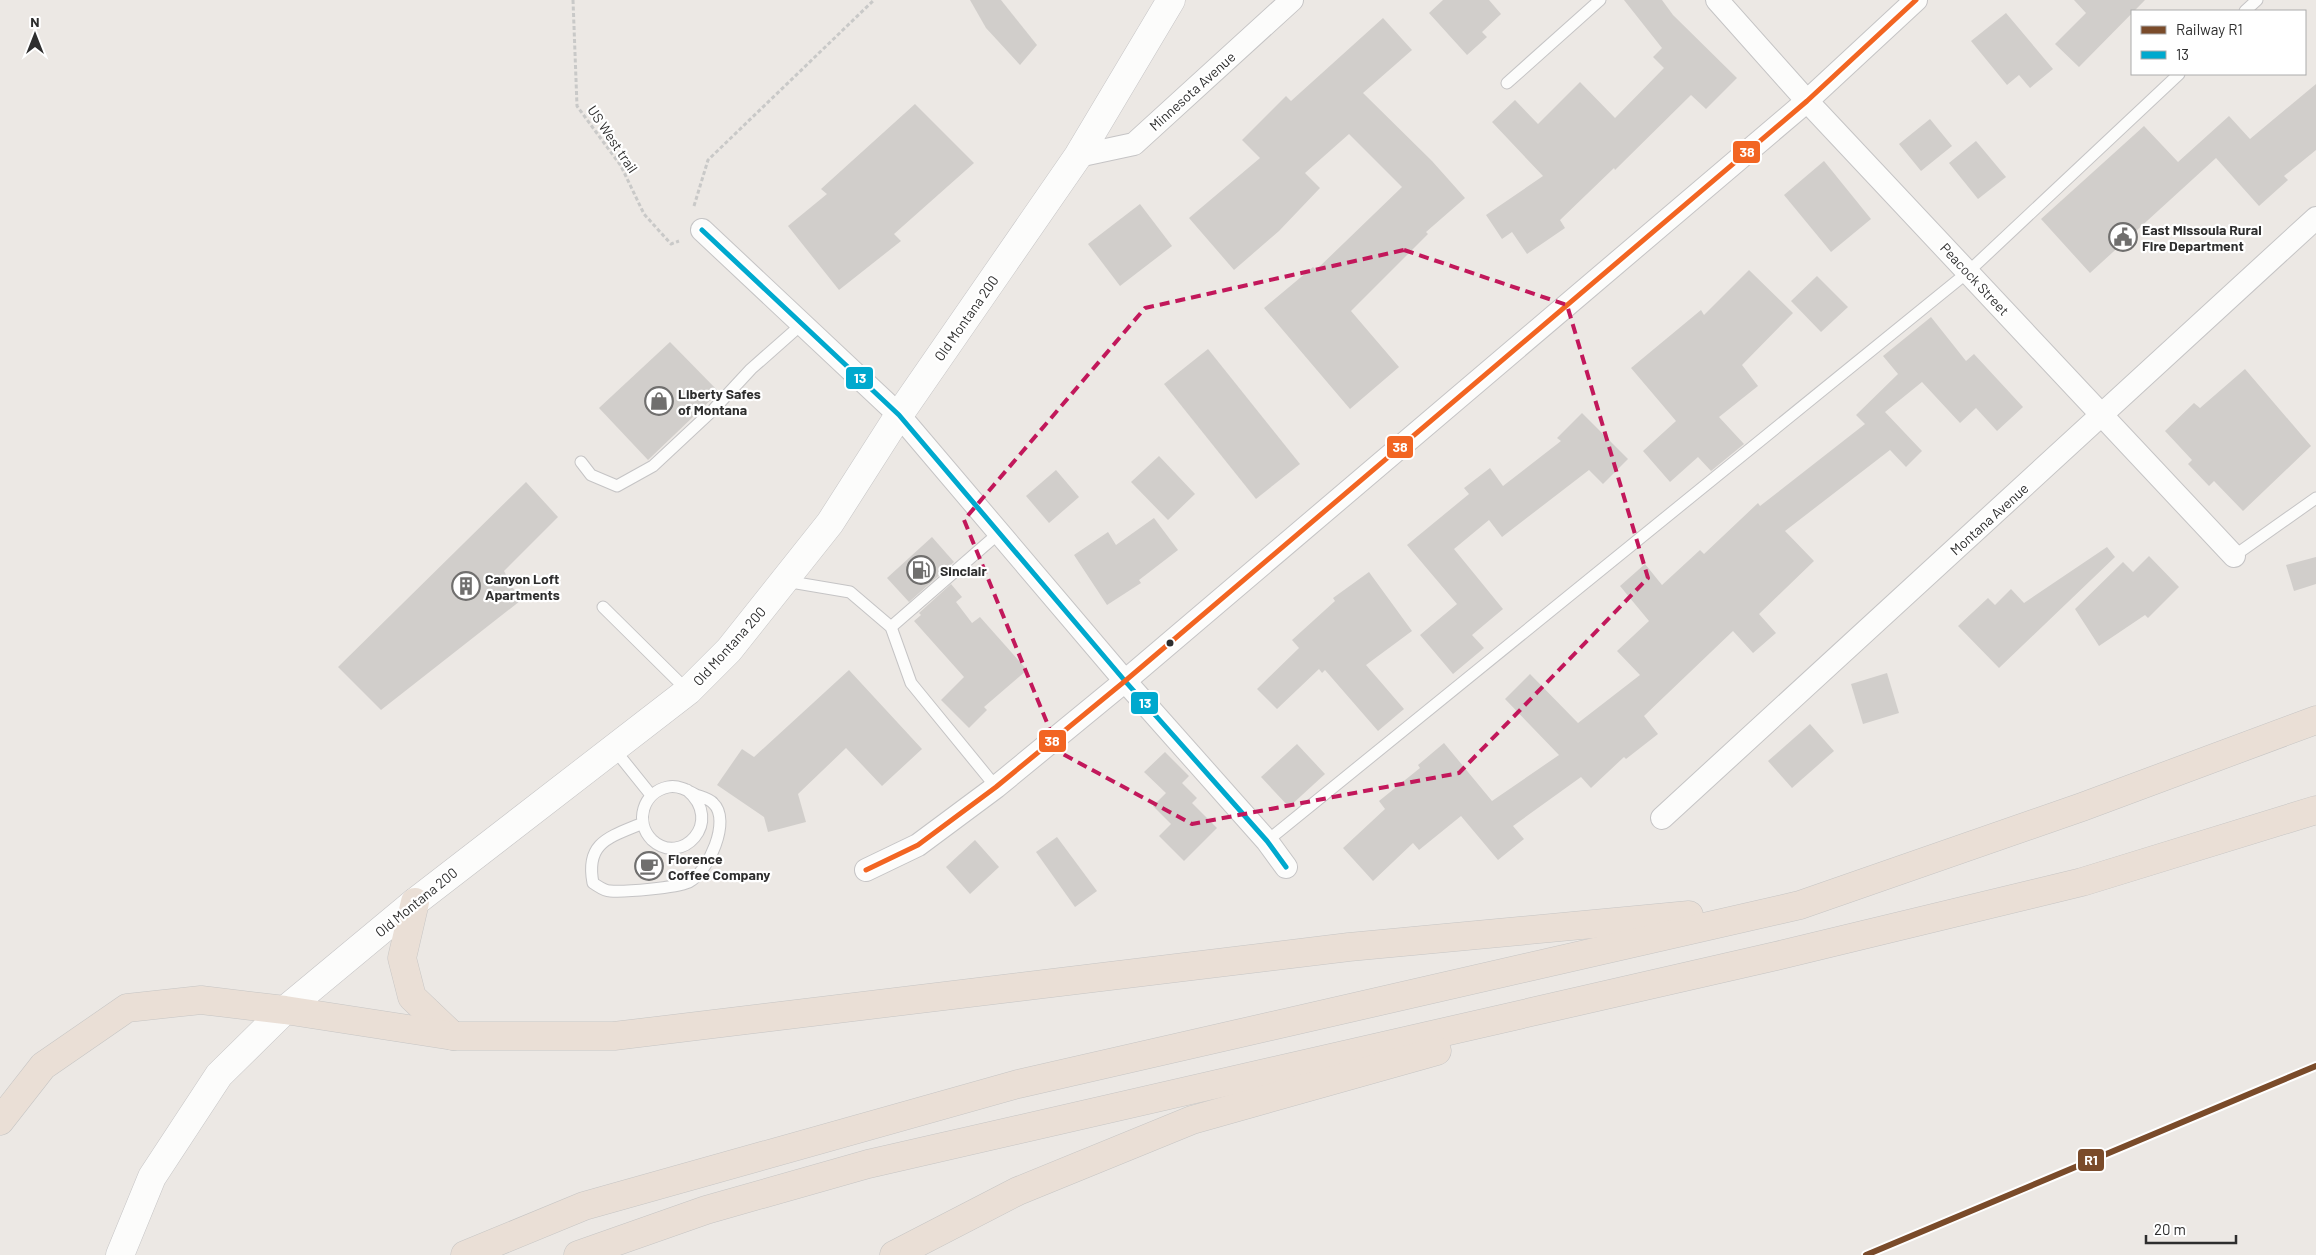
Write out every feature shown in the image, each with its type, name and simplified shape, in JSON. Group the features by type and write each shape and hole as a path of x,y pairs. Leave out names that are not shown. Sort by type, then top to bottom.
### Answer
{"highway":[{"path":"465,1255 584,1206 1018,1084 1800,904 2082,807 2316,720"},
{"path":"578,1255 706,1210 868,1164 1776,956 2082,882 2316,810"},
{"path":"414,902 402,958 412,997 453,1036"},
{"path":"0,1121 43,1066 127,1008 201,1000 285,1010 453,1036 614,1036 1349,947 1800,904"},
{"path":"894,1255 1018,1191 1192,1120 1776,956"}],"main road":[{"name":"Old Montana 200","path":"120,1255 152,1177 219,1075 285,1010 414,902 688,691 729,650 830,523 899,415 1078,156 1171,0"}],"street":[{"name":"Minnesota Avenue","path":"1078,156 1134,144 1292,0"},
{"name":"Peacock Street","path":"1717,0 1807,101 2234,556"},
{"path":"866,870 918,845 996,787 1125,681 1807,101 1916,0"},
{"name":"Montana Avenue","path":"1662,818 2316,218"},
{"path":"702,230 899,415 1125,681 1267,841 1286,867"}],"lane":[{"path":"1508,83 1600,0"},
{"path":"2246,10 2257,0"},
{"path":"1267,841 1968,272 2178,75"},
{"path":"581,462 591,475 617,486 653,466 713,410 751,369 802,324"},
{"path":"2234,556 2316,498"},
{"path":"891,627 999,533"},
{"path":"785,581 850,592 891,627 911,683 996,787"},
{"path":"603,607 688,691"},
{"path":"614,749 651,796"},
{"path":"643,823 612,837 596,848 591,863 593,883 608,891 652,889 688,882 701,873 714,847 720,816 713,802 687,790 678,787 668,787 651,796 642,813 643,823 653,841 662,846 672,848 690,842 702,825 703,815 701,805 687,790"}],"path":[{"name":"US West trail","path":"573,0 577,106 621,166 644,214 671,244 702,230"},
{"path":"702,230 694,205 708,160 874,0"}],"highlighted area":[{"path":"1404,250 1567,305 1648,578 1459,773 1192,824 1059,752 964,520 1145,308"}],"building":[{"path":"970,0 1001,0 1037,45 1020,65 986,28"},
{"path":"1443,0 1489,0 1501,14 1482,32 1487,37 1467,55 1429,13"},
{"path":"1624,0 1662,0 1673,15 1737,78 1706,109 1691,95 1615,170 1614,168 1560,220 1565,228 1527,254 1512,232 1502,239 1486,215 1543,176 1492,122 1515,100 1538,124 1580,82 1615,118 1664,68 1653,57 1662,48"},
{"path":"2074,0 2145,0 2135,10 2131,10 2131,14 2079,67 2055,44 2086,13"},
{"path":"2006,13 2053,69 2030,88 2019,75 2007,85 1971,41"},
{"path":"1383,18 1412,50 1363,93 1432,161 1465,198 1426,232 1428,234 1351,311 1399,367 1350,409 1264,308 1313,267 1316,270 1402,187 1349,134 1305,173 1320,188 1279,231 1234,270 1189,218 1260,158 1242,140 1286,96 1291,101"},
{"path":"2316,84 2316,150 2284,176 2288,180 2259,206 2216,158 2090,273 2041,219 2144,126 2178,162 2229,116 2250,139"},
{"path":"915,104 974,163 894,234 901,241 839,290 788,226 827,194 821,189"},
{"path":"1930,119 1952,146 1921,171 1899,144"},
{"path":"1976,141 2006,177 1978,199 1949,163"},
{"path":"1824,161 1871,219 1831,252 1784,195"},
{"path":"1140,204 1172,246 1120,286 1088,244"},
{"path":"1749,270 1793,313 1742,365 1758,386 1719,417 1744,444 1711,471 1698,457 1670,482 1643,451 1676,421 1631,368 1701,310 1704,315"},
{"path":"1817,276 1848,307 1821,332 1791,301"},
{"path":"1931,317 1966,361 1974,354 2023,407 1997,431 1976,408 1960,423 1922,382 1885,412 1922,451 1906,467 1890,450 1785,531 1814,561 1759,614 1776,633 1753,653 1733,631 1644,716 1658,734 1626,759 1624,757 1591,788 1581,777 1513,826 1524,839 1498,860 1461,816 1419,850 1413,843 1373,881 1343,848 1385,809 1379,801 1420,768 1418,765 1444,743 1492,801 1559,755 1505,699 1530,674 1578,723 1640,675 1617,651 1649,621 1620,586 1645,564 1662,585 1700,550 1704,554 1758,503 1760,506 1865,424 1856,415 1898,374 1883,356"},
{"name":"Liberty Safes of Montana","path":"670,342 719,392 648,460 599,408"},
{"path":"1208,349 1300,464 1256,499 1164,384"},
{"path":"2245,369 2311,446 2243,511 2214,481 2209,486 2188,464 2192,460 2165,431 2194,403 2200,408"},
{"path":"1582,413 1628,459 1603,484 1589,470 1502,537 1489,520 1454,549 1503,609 1472,635 1484,648 1453,674 1420,635 1457,604 1407,545 1469,494 1464,488 1490,468 1503,486 1561,441 1557,438"},
{"path":"1159,456 1195,494 1168,520 1131,482"},
{"path":"1056,470 1079,497 1049,523 1026,496"},
{"name":"Canyon Loft Apartments","path":"526,482 558,517 504,571 520,601 381,710 338,667"},
{"path":"1154,518 1178,550 1139,580 1141,583 1107,605 1074,555 1108,532 1116,545"},
{"name":"Sinclair","path":"932,537 954,562 909,602 887,578"},
{"path":"2107,547 2115,557 1999,668 1958,626 1988,598 1995,605 2011,589 2024,603"},
{"path":"2149,556 2179,587 2148,618 2145,615 2099,646 2075,609 2123,562 2133,572"},
{"path":"2316,557 2316,584 2294,591 2286,565"},
{"path":"1369,572 1412,631 1366,665 1404,709 1378,731 1325,670 1322,673 1319,669 1277,709 1257,689 1299,648 1292,640 1335,601 1333,598"},
{"path":"951,584 962,597 956,602 972,623 980,617 1027,670 984,707 987,710 969,728 941,700 964,677 914,621 921,615 919,613"},
{"path":"849,670 922,749 882,786 846,748 798,794 806,822 768,832 764,817 717,785 742,749 754,757"},
{"path":"1887,673 1899,713 1863,724 1851,684"},
{"path":"1810,724 1834,751 1792,788 1768,761"},
{"path":"1297,744 1325,774 1289,807 1261,777"},
{"path":"1165,752 1189,776 1182,783 1197,798 1192,803 1217,828 1184,861 1159,836 1171,824 1153,806 1166,793 1144,772"},
{"path":"1057,837 1097,891 1075,907 1036,852"},
{"path":"975,840 999,867 970,894 946,867"}],"rail line":[{"name":"R1","path":"1866,1255 2316,1066"}],"transit line":[{"name":"38","path":"866,870 918,845 996,787 1125,681 1807,101 1916,0"},
{"name":"13","path":"702,230 899,415 1125,681 1267,841 1286,867"}],"place":[{"name":"East Missoula Rural Fire Department","path":"2123,237"},
{"name":"Liberty Safes of Montana","path":"659,401"},
{"name":"Sinclair","path":"921,570"},
{"name":"Canyon Loft Apartments","path":"466,586"},
{"name":"Florence Coffee Company","path":"649,866"}]}
